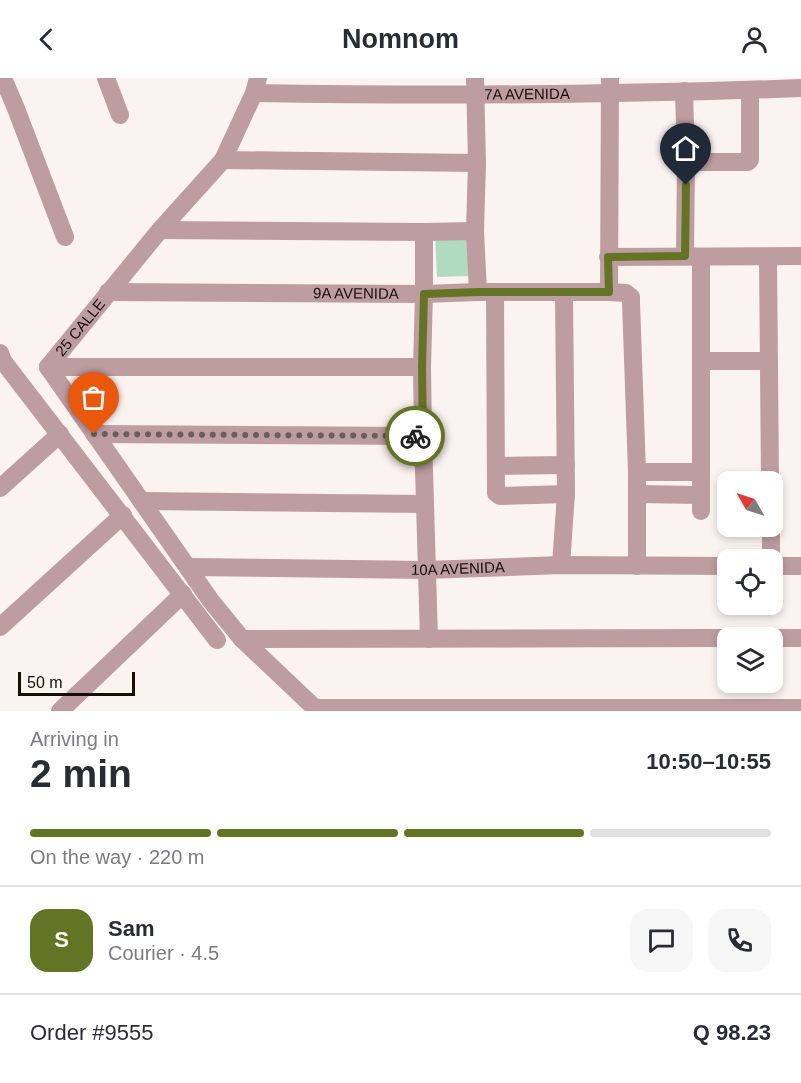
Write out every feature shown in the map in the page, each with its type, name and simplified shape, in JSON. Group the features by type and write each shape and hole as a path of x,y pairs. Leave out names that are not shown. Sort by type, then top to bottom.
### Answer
{"street":[{"path":"3,78 65,237"},
{"path":"106,78 120,115"},
{"name":"7A AVENIDA","path":"256,86 610,86 684,91 745,86 801,88"},
{"name":"25 CALLE","path":"256,86 223,160 160,230 48,367 211,601 242,639 317,710"},
{"path":"475,86 477,163 475,231 486,292 496,493 500,496 566,494"},
{"path":"609,292 610,86"},
{"path":"686,162 748,162 750,160 745,86"},
{"path":"637,495 701,503 702,361 686,162 684,91"},
{"path":"223,160 477,163"},
{"path":"160,230 475,231"},
{"path":"424,232 422,367 429,639"},
{"path":"608,257 801,256"},
{"path":"768,257 770,471"},
{"name":"9A AVENIDA","path":"108,292 627,293 631,297 637,472"},
{"path":"561,565 566,494 564,293"},
{"path":"1,359 217,640"},
{"path":"702,361 769,361"},
{"path":"48,367 422,367"},
{"path":"0,488 60,434"},
{"path":"94,434 423,436"},
{"path":"496,466 566,465"},
{"path":"637,566 637,472 700,472"},
{"path":"141,501 425,504"},
{"path":"0,627 123,515"},
{"name":"10A AVENIDA","path":"188,567 426,570 561,565 717,566"},
{"path":"783,566 801,566"},
{"path":"60,711 183,594"},
{"path":"242,639 717,638"},
{"path":"783,638 801,638"},
{"path":"317,710 801,708"}],"green space":[{"path":"469,232 470,276 437,277 435,233"}],"way so far":[{"path":"94,434 415,436"}],"route":[{"path":"415,436 423,436 424,294 609,292 608,257 685,256 686,185"}]}
